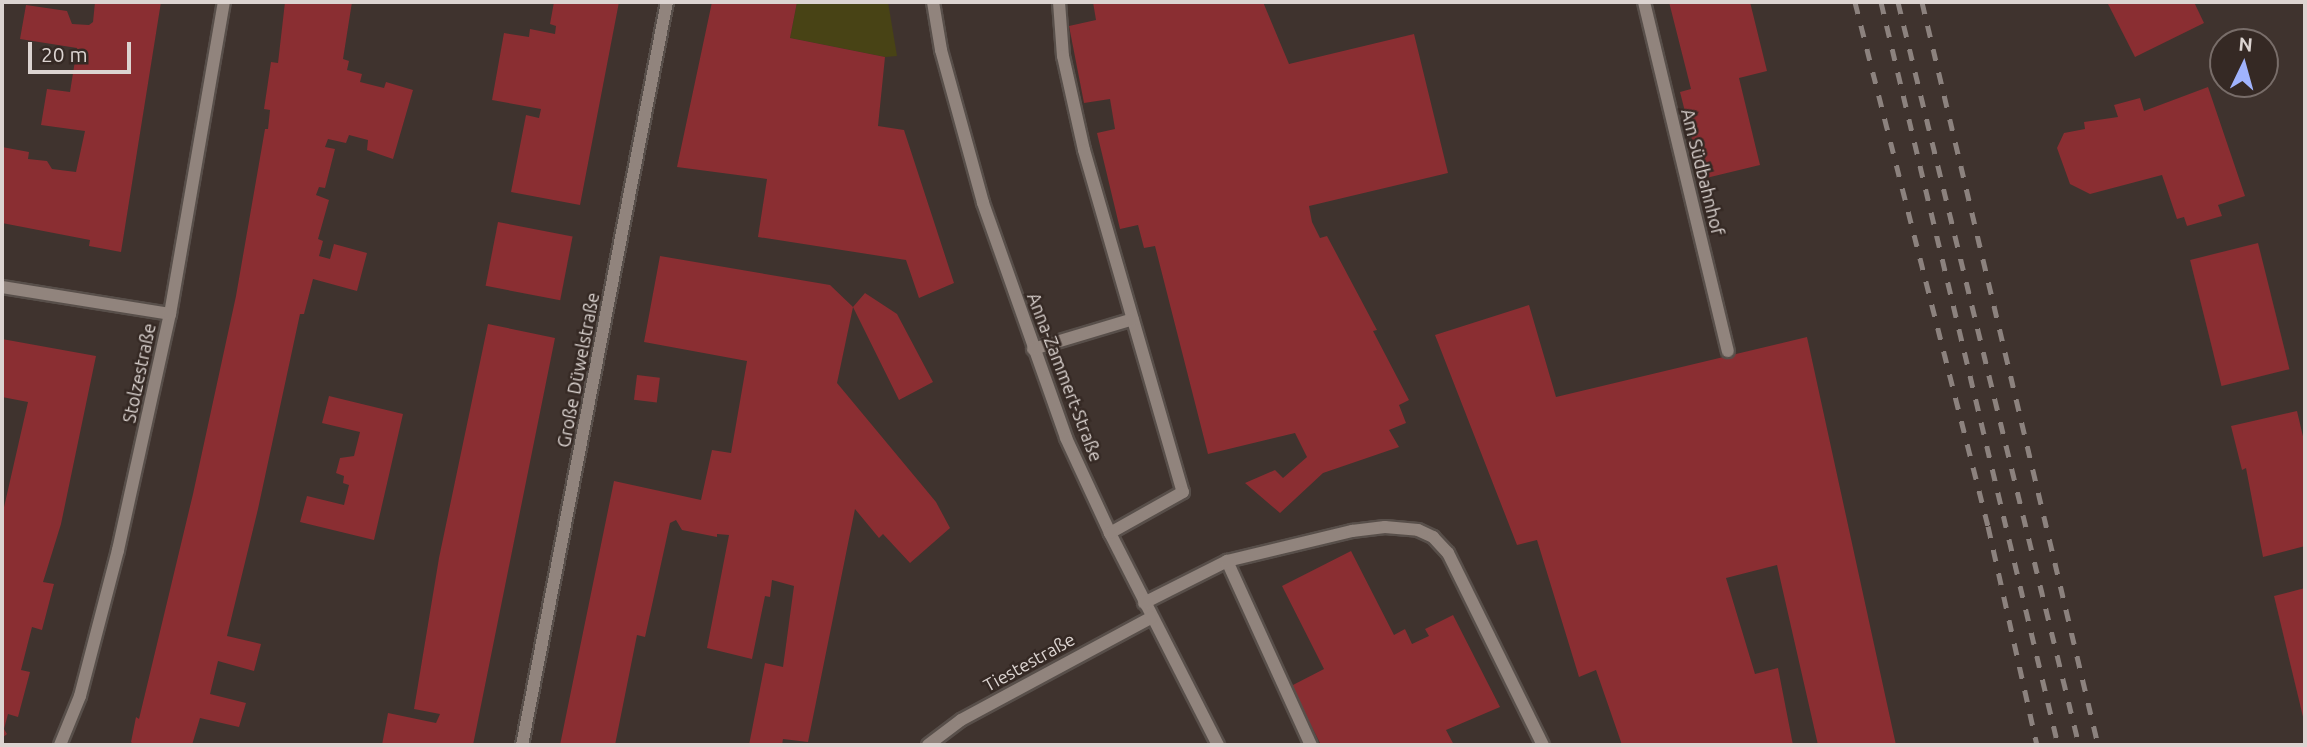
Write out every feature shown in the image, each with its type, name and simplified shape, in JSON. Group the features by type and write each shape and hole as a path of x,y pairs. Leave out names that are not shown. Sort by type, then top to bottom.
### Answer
{"street":[{"name":"Stolzestraße","path":"61,745 80,696 118,550 170,314 224,2"},
{"name":"Große Düwelstraße","path":"522,745 667,2"},
{"name":"Anna-Zammert-Straße","path":"933,2 941,50 983,203 1066,438 1144,603 1218,745"},
{"path":"1059,2 1063,56 1084,150 1183,492 1110,533"},
{"name":"Am Südbahnhof","path":"1644,2 1728,351"},
{"path":"2,287 170,314"},
{"path":"1033,349 1133,319"},
{"path":"1144,603 1227,561 1352,531 1407,529 1433,537 1448,552 1543,745"},
{"path":"1227,561 1311,745"},
{"name":"Tiestestraße","path":"928,745 961,720 1028,681 1152,617"}],"shaded area":[{"path":"797,2 888,2 897,56 885,57 790,38"}],"building":[{"path":"95,2 161,2 121,252 89,246 90,240 2,223 2,147 29,152 28,159 47,161 52,169 76,172 85,131 41,125 47,89 70,92 77,48 20,39 26,5 67,11 72,24 89,25 93,22"},
{"path":"285,2 352,2 343,59 349,61 347,70 362,74 360,82 384,88 386,82 413,90 393,159 367,150 368,140 349,135 346,143 328,139 325,147 335,149 325,188 319,187 316,195 329,200 318,239 323,241 319,256 330,259 334,244 367,253 357,291 313,279 304,314 300,314 258,509 227,636 261,644 254,671 218,661 210,694 246,703 239,727 200,718 192,745 134,745 131,742 136,717 139,719 193,494 236,296 265,129 268,129 270,110 264,109 271,62 278,63"},
{"path":"554,2 619,2 580,205 511,192 526,115 539,118 541,109 492,100 504,33 529,37 530,29 555,34 556,26 550,24"},
{"path":"712,2 797,2 790,38 885,57 878,126 904,130 954,283 919,298 906,260 758,237 767,179 677,167"},
{"path":"1093,2 1263,2 1289,64 1414,34 1448,173 1309,206 1312,222 1320,238 1327,236 1377,330 1373,331 1409,400 1399,405 1406,423 1389,430 1399,447 1323,473 1280,513 1245,483 1275,470 1283,478 1307,457 1295,433 1208,454 1155,246 1144,248 1138,225 1120,229 1097,133 1115,129 1110,99 1084,103 1069,26 1096,20"},
{"path":"1669,2 1750,2 1767,71 1739,78 1760,165 1702,179 1680,92 1691,89"},
{"path":"2107,2 2194,2 2204,23 2135,57"},
{"path":"2208,87 2209,98 2212,98 2245,196 2218,205 2222,216 2187,226 2184,217 2177,219 2162,175 2090,194 2070,184 2057,148 2064,133 2085,129 2084,122 2118,117 2114,105 2140,98 2144,111"},
{"path":"498,222 573,237 560,300 486,286"},
{"path":"2258,243 2289,369 2222,386 2190,260"},
{"path":"660,256 830,285 853,307 837,383 936,502 950,528 910,563 883,534 879,538 855,509 808,742 783,739 782,745 749,745 765,663 783,667 794,586 772,580 770,597 765,596 752,659 707,648 729,535 717,534 717,537 682,530 676,520 670,523 645,637 637,635 615,745 560,745 614,481 701,500 712,450 731,453 747,361 644,342"},
{"path":"865,293 897,314 933,382 899,400 853,307"},
{"path":"1529,305 1556,397 1807,337 1896,745 1818,745 1777,565 1726,578 1755,674 1778,668 1793,745 1622,745 1596,670 1579,677 1537,540 1517,545 1435,335"},
{"path":"488,324 555,338 473,745 382,745 388,713 436,723 440,714 414,709 439,558"},
{"path":"2,339 96,356 61,524 43,582 54,584 42,630 32,627 21,670 30,672 18,717 8,714 4,729 7,734 2,738 2,516 28,402 2,397"},
{"path":"637,375 660,378 657,403 634,400"},
{"path":"329,396 403,414 374,540 300,522 307,496 344,505 349,485 343,483 344,476 336,473 340,458 354,456 360,432 322,423"},
{"path":"2297,411 2305,445 2305,546 2263,557 2246,468 2242,470 2231,426"},
{"path":"1351,551 1394,635 1405,629 1412,644 1429,636 1425,629 1453,615 1500,707 1446,730 1454,745 1321,745 1291,686 1324,669 1282,586"},
{"path":"2305,588 2305,721 2304,721 2274,596"}],"railway":[{"path":"1855,2 1988,526 2037,745"},
{"path":"1881,2 2058,745"},
{"path":"1898,2 2079,745"},
{"path":"1922,2 2098,745"}]}
